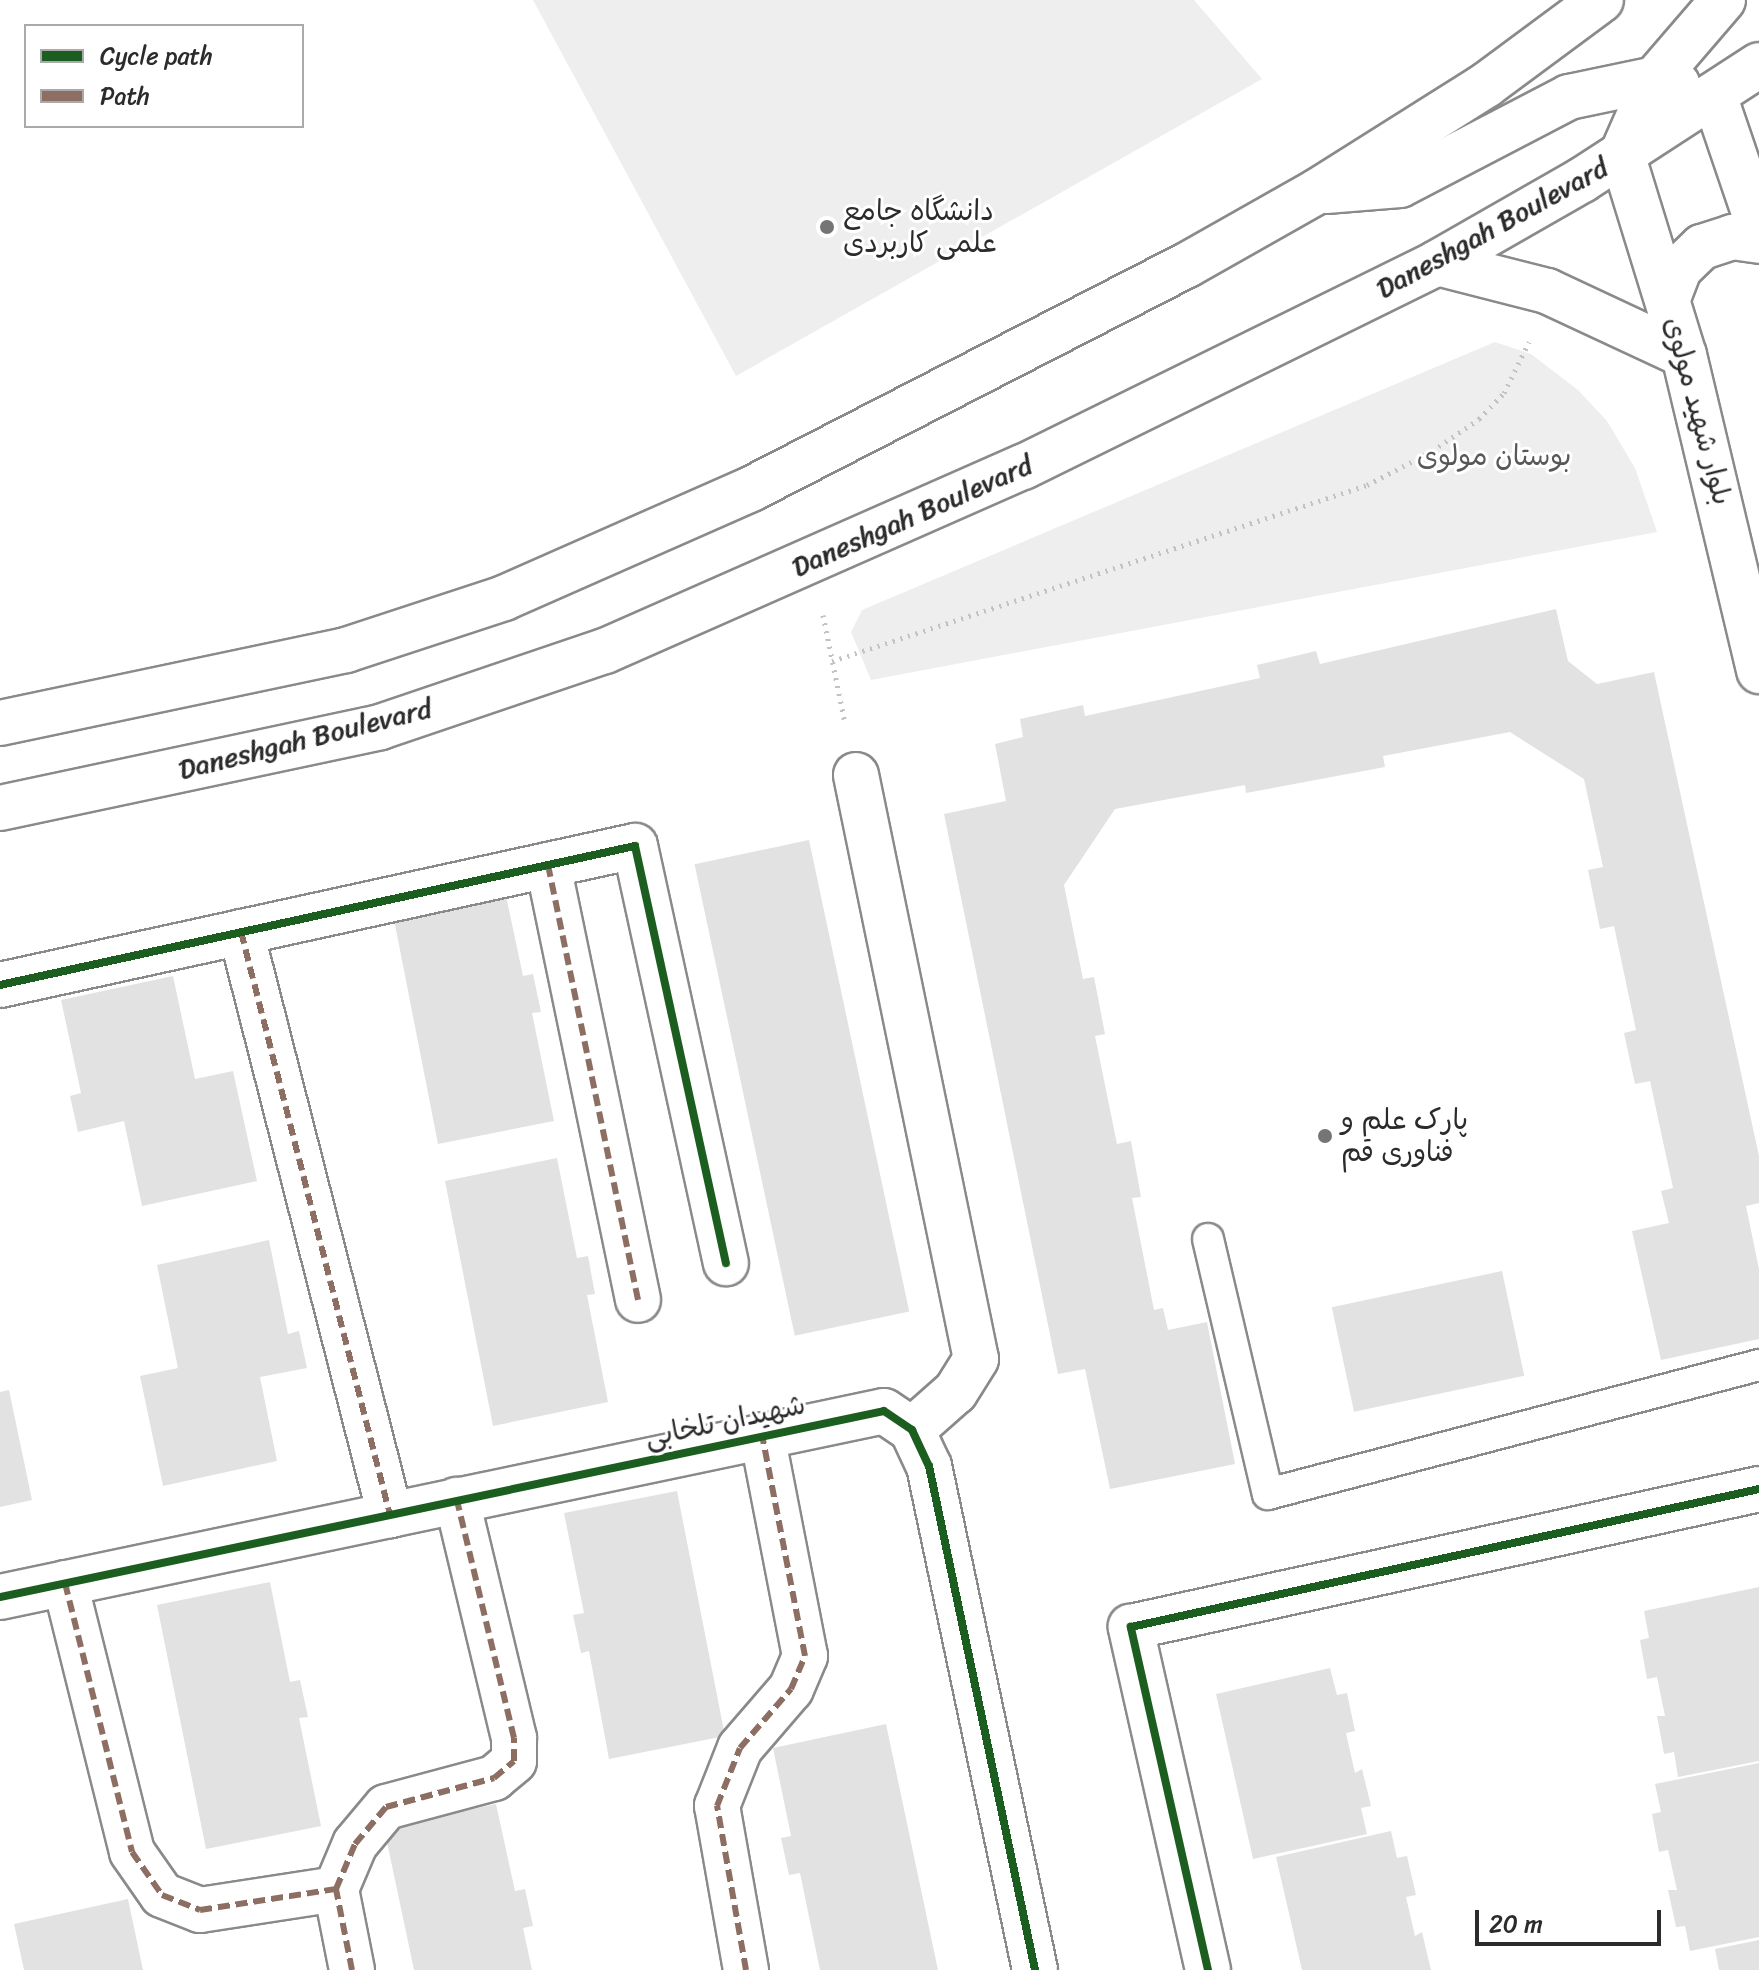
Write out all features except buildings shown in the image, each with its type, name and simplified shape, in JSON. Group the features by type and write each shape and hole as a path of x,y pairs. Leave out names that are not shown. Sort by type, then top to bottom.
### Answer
{"street":[{"path":"0,723 346,650 504,598 751,489 1187,265 1318,191 1486,85 1601,0"},
{"path":"1622,154 1655,79 1723,0"},
{"name":"Daneshgah Boulevard","path":"0,808 380,727 605,651 1023,467 1437,263 1622,154 1759,65"},
{"path":"1318,191 1400,185 1569,97 1655,79 1714,95 1759,227"},
{"name":"بلوار شهید مولوی","path":"1622,154 1684,355 1759,671"},
{"path":"1668,298 1679,269 1702,247 1732,237 1759,241"},
{"path":"1437,263 1547,291 1684,355"},
{"path":"856,775 976,1359 955,1392 912,1430 929,1466 1035,1970"},
{"path":"0,985 635,846 726,1263"},
{"path":"548,865 638,1300"},
{"path":"241,932 390,1515"},
{"name":"شهیدان تلخابی","path":"0,1597 884,1411 912,1430"},
{"path":"746,1970 717,1806 740,1748 791,1689 805,1656 762,1435"},
{"path":"1208,1970 1131,1627 1759,1489"},
{"path":"352,1970 336,1889 355,1844 386,1807 494,1778 514,1761 514,1738 457,1500"},
{"path":"65,1583 132,1852 162,1895 200,1910 336,1889"}],"lane":[{"path":"1208,1239 1268,1494 1759,1365"}],"path":[{"path":"832,661 1367,485 1419,458 1479,419 1504,393 1523,358 1547,291"},
{"path":"811,561 856,775"}],"shaded area":[{"name":"دانشگاه جامع علمی کاربردی","path":"533,0 1194,0 1262,79 736,376"},
{"name":"بوستان مولوی","path":"1495,342 1531,354 1578,390 1607,421 1635,468 1657,532 871,680 851,632 862,610"}],"marked path":[{"path":"548,865 638,1300"},
{"path":"241,932 390,1515"},
{"path":"746,1970 717,1806 740,1748 791,1689 805,1656 762,1435"},
{"path":"352,1970 336,1889 355,1844 386,1807 494,1778 514,1761 514,1738 457,1500"},
{"path":"65,1583 132,1852 162,1895 200,1910 336,1889"}],"cycle path":[{"path":"0,985 635,846 726,1263"},
{"path":"0,1597 884,1411 912,1430 929,1466 1035,1970"},
{"path":"1208,1970 1131,1627 1759,1489"}],"place":[{"name":"دانشگاه جامع علمی کاربردی","path":"827,227"},
{"name":"پارک علم و فناوری قم","path":"1325,1136"}]}
